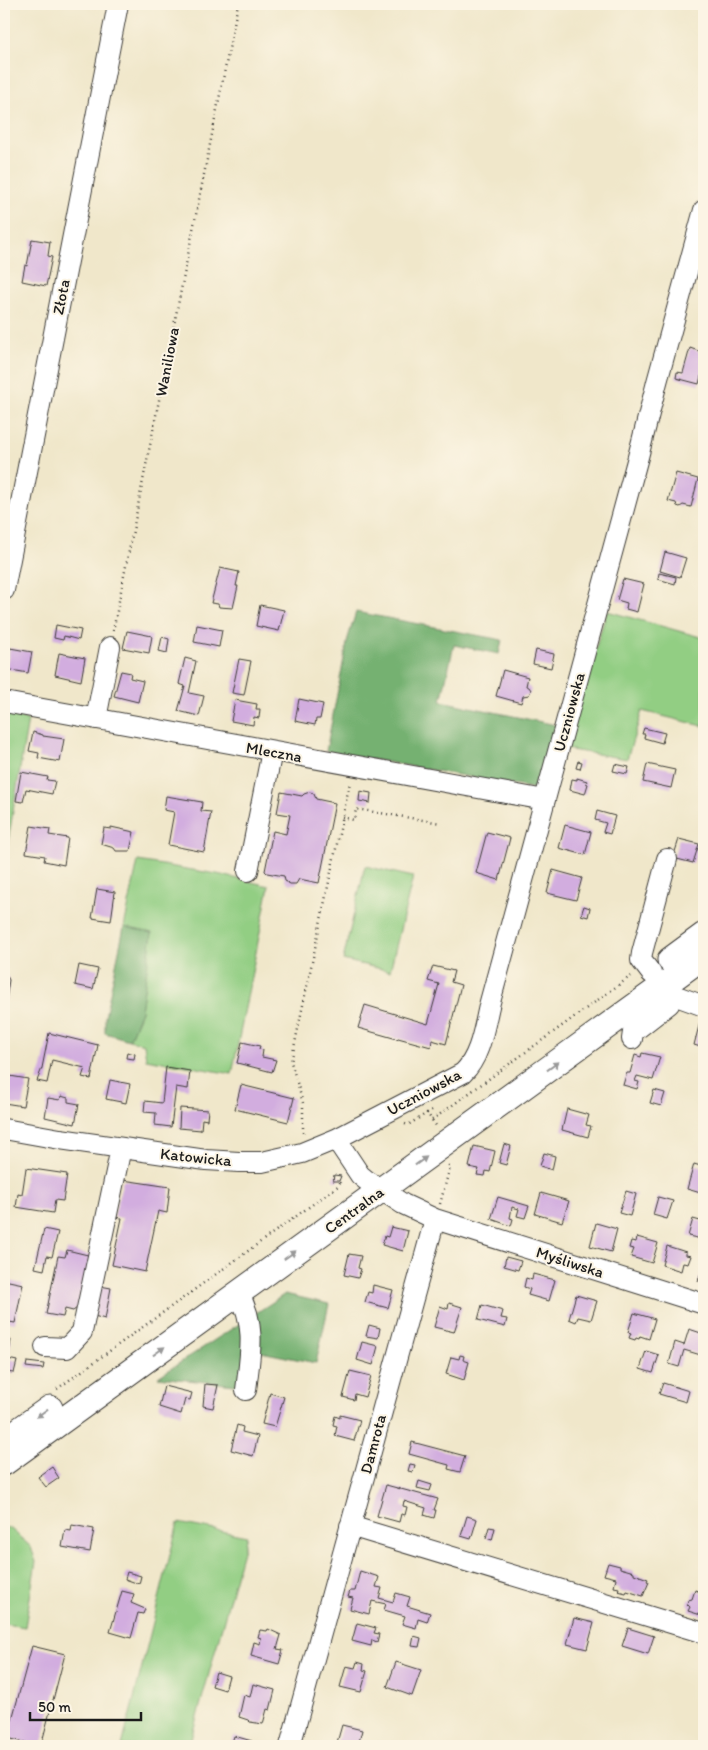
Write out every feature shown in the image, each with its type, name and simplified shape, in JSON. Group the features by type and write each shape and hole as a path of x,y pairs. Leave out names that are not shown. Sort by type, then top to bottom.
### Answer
{"main road":[{"name":"Centralna","path":"657,980 704,935"},
{"name":"Centralna","path":"4,1442 363,1182 657,980 704,956"},
{"name":"Centralna","path":"4,1463 238,1293 363,1182"}],"street":[{"name":"Złota","path":"4,590 118,4"},
{"name":"Uczniowska","path":"336,1139 462,1073 475,1058 704,210"},
{"path":"96,719 110,647"},
{"name":"Mleczna","path":"4,702 544,800"},
{"path":"248,871 272,751"},
{"path":"632,1039 633,1032 669,1004 657,980 641,960 667,859"},
{"path":"657,980 704,1006"},
{"name":"Katowicka","path":"4,1129 120,1148 206,1160 239,1162 262,1162 302,1153 336,1139"},
{"path":"336,1139 363,1182 435,1219"},
{"path":"45,1348 67,1348 82,1332 120,1148"},
{"name":"Myśliwska","path":"435,1219 704,1304"},
{"name":"Damrota","path":"290,1746 435,1219"},
{"path":"238,1293 246,1305 250,1324 251,1344 246,1390"},
{"path":"350,1526 704,1634"}],"path":[{"name":"Waniliowa","path":"110,647 238,4"},
{"path":"303,1142 303,1103 291,1062 353,765"},
{"path":"342,818 354,820 356,809 441,823"},
{"path":"432,1120 657,980"},
{"path":"52,1393 338,1186 363,1182"}],"green space":[{"path":"607,611 704,638 703,726 642,711 627,759 565,749"},
{"path":"356,612 502,640 499,654 454,645 441,701 556,725 536,789 326,751 348,638"},
{"path":"4,712 28,720 4,866"},
{"path":"138,861 217,874 269,886 232,1074 146,1059 144,1044 129,1040 141,1011 151,933 124,927"},
{"path":"365,866 413,877 390,971 343,960"},
{"path":"124,927 152,933 141,1011 129,1040 105,1033 105,1017"},
{"path":"285,1294 329,1304 316,1363 251,1350 245,1386 158,1377"},
{"path":"178,1523 247,1536 189,1746 122,1746"},
{"path":"4,1527 11,1529 31,1547 36,1562 25,1627 4,1624"}],"building":[{"path":"32,239 50,242 48,256 52,257 46,286 22,281"},
{"path":"690,348 704,353 704,377 701,376 699,384 676,378 677,372 683,373"},
{"path":"676,473 698,479 691,507 683,505 680,507 676,503 668,501"},
{"path":"665,552 686,558 680,577 660,571"},
{"path":"220,568 239,572 233,608 219,607 218,604 211,603"},
{"path":"659,573 676,577 675,584 658,579"},
{"path":"623,579 644,584 637,612 626,609 627,603 617,600"},
{"path":"260,605 284,610 279,631 256,626"},
{"path":"56,625 81,630 79,640 64,636 63,640 54,638"},
{"path":"197,625 222,630 219,647 194,642"},
{"path":"127,631 152,636 149,653 123,648"},
{"path":"162,637 169,639 167,653 159,651"},
{"path":"10,648 32,652 28,673 6,669"},
{"path":"536,650 554,654 551,668 533,664"},
{"path":"59,653 85,658 81,681 55,675"},
{"path":"185,658 196,661 189,693 204,696 199,716 178,711 185,686 179,684"},
{"path":"239,659 251,661 244,695 232,693"},
{"path":"503,670 528,677 526,686 531,690 529,695 523,696 521,703 496,696"},
{"path":"121,671 131,673 130,678 143,681 138,702 114,696"},
{"path":"299,699 323,704 320,719 316,719 315,725 295,721"},
{"path":"235,700 257,704 256,709 260,709 259,718 254,717 253,725 231,721"},
{"path":"644,728 665,733 662,743 644,738 645,734 642,734"},
{"path":"33,732 43,736 64,739 60,762 38,758 39,753 29,751"},
{"path":"578,761 582,762 580,769 576,768"},
{"path":"615,764 629,767 627,774 613,771"},
{"path":"647,764 675,770 671,788 643,782"},
{"path":"21,772 48,777 47,780 55,781 52,794 26,789 23,802 16,801"},
{"path":"577,778 587,781 585,794 570,790 572,779 577,780"},
{"path":"360,791 371,793 370,803 359,801"},
{"path":"281,792 302,796 310,792 314,794 316,799 335,803 319,883 299,879 296,884 290,884 285,881 284,876 265,871 273,831 286,834 290,815 277,813"},
{"path":"166,796 202,802 201,811 211,812 204,852 168,845 174,812 164,810"},
{"path":"597,811 615,816 610,834 603,832 606,823 595,820"},
{"path":"565,825 591,832 585,855 559,848"},
{"path":"31,826 50,829 49,835 68,838 64,865 44,861 45,856 26,853"},
{"path":"111,827 134,832 130,851 116,851 114,848 101,844 104,828 111,829"},
{"path":"487,832 510,838 499,880 476,873"},
{"path":"679,839 699,844 693,863 673,858"},
{"path":"553,870 582,878 576,900 547,893"},
{"path":"97,889 115,892 111,921 92,918"},
{"path":"584,906 590,908 588,917 581,915"},
{"path":"79,965 98,969 93,989 75,985"},
{"path":"433,966 454,971 451,982 461,985 446,1044 432,1040 431,1047 358,1028 365,1005 428,1024 439,984 428,981"},
{"path":"4,975 9,980 6,1000 4,1000"},
{"path":"700,1022 704,1023 704,1048 694,1045"},
{"path":"49,1033 98,1045 91,1079 82,1077 85,1068 52,1060 47,1083 37,1081 42,1068"},
{"path":"242,1042 260,1046 259,1049 263,1050 262,1057 276,1060 272,1072 237,1063"},
{"path":"127,1052 135,1054 134,1059 126,1058"},
{"path":"642,1053 660,1057 653,1080 637,1076 635,1081 639,1082 637,1089 623,1085 627,1073 630,1073 635,1055 641,1057"},
{"path":"166,1067 190,1071 188,1089 176,1087 171,1127 155,1125 156,1113 144,1112 145,1101 162,1103"},
{"path":"4,1075 28,1079 23,1106 4,1103"},
{"path":"110,1080 130,1084 126,1103 106,1099"},
{"path":"241,1085 294,1098 288,1122 235,1109"},
{"path":"654,1090 665,1093 661,1106 650,1103"},
{"path":"61,1096 68,1098 68,1102 79,1104 75,1124 45,1117 48,1098 60,1100"},
{"path":"180,1108 208,1110 207,1120 202,1119 201,1130 179,1128"},
{"path":"567,1109 589,1115 586,1125 591,1126 588,1137 562,1130"},
{"path":"504,1144 511,1146 506,1165 499,1163"},
{"path":"474,1146 495,1151 490,1172 486,1171 485,1176 477,1175 479,1169 469,1167"},
{"path":"544,1153 555,1156 552,1170 540,1166"},
{"path":"694,1164 704,1167 704,1194 687,1189"},
{"path":"26,1168 67,1174 63,1201 55,1200 53,1213 16,1207 18,1194 22,1195"},
{"path":"334,1175 341,1176 339,1181 333,1181"},
{"path":"123,1180 170,1187 167,1213 158,1211 145,1272 112,1265 122,1218 114,1217"},
{"path":"626,1191 636,1194 630,1216 619,1213"},
{"path":"541,1193 569,1201 562,1222 535,1214"},
{"path":"498,1197 529,1206 525,1218 517,1216 519,1209 512,1207 510,1218 513,1219 511,1226 491,1219"},
{"path":"658,1197 673,1201 667,1219 653,1215"},
{"path":"693,1219 704,1222 702,1239 688,1236"},
{"path":"596,1223 617,1229 611,1252 590,1246"},
{"path":"391,1227 408,1231 403,1251 382,1245 385,1236 388,1237"},
{"path":"44,1229 58,1232 52,1257 47,1256 44,1270 35,1268"},
{"path":"637,1237 658,1243 652,1263 631,1257 634,1249 629,1248 631,1241 636,1242"},
{"path":"667,1246 686,1252 686,1255 691,1256 688,1264 683,1263 681,1271 662,1265"},
{"path":"67,1250 92,1256 77,1308 73,1311 65,1309 63,1317 46,1314 58,1256 65,1257"},
{"path":"349,1254 361,1256 358,1268 361,1269 358,1278 344,1275"},
{"path":"506,1257 521,1261 518,1270 504,1266"},
{"path":"704,1263 704,1282 698,1281"},
{"path":"533,1274 555,1280 549,1301 528,1295 530,1289 524,1287 526,1278 532,1280"},
{"path":"4,1280 23,1284 15,1323 4,1321"},
{"path":"373,1285 393,1290 388,1308 365,1302 368,1292 372,1293"},
{"path":"100,1286 111,1288 105,1319 94,1316"},
{"path":"576,1295 597,1301 591,1320 578,1317 576,1322 569,1319"},
{"path":"449,1303 462,1307 454,1332 434,1327 440,1306 448,1309"},
{"path":"482,1305 503,1311 501,1318 507,1319 505,1327 478,1320"},
{"path":"634,1313 655,1319 649,1339 640,1336 639,1339 636,1338 635,1340 629,1338 631,1333 628,1332"},
{"path":"369,1325 380,1328 378,1338 366,1336"},
{"path":"689,1329 704,1334 704,1356 684,1350 679,1367 669,1364 675,1342 684,1345"},
{"path":"4,1339 11,1340 8,1359 17,1361 14,1373 4,1372"},
{"path":"362,1342 378,1346 373,1365 357,1360"},
{"path":"646,1351 659,1355 653,1373 640,1369"},
{"path":"460,1355 464,1356 463,1360 469,1362 464,1380 446,1374 451,1357 459,1359"},
{"path":"27,1362 44,1364 43,1369 26,1367"},
{"path":"350,1371 371,1376 365,1397 355,1394 354,1400 343,1397"},
{"path":"663,1383 689,1391 686,1402 659,1394"},
{"path":"205,1384 218,1385 213,1408 203,1406"},
{"path":"164,1386 192,1393 190,1400 185,1399 181,1414 159,1407"},
{"path":"270,1393 284,1397 275,1427 262,1424"},
{"path":"340,1415 360,1420 354,1441 335,1436 337,1426 333,1425 335,1416 340,1418"},
{"path":"237,1425 243,1427 242,1432 258,1436 253,1456 231,1450"},
{"path":"412,1442 465,1456 460,1472 448,1469 449,1465 409,1454"},
{"path":"410,1464 415,1465 413,1472 408,1471"},
{"path":"52,1467 59,1478 46,1487 38,1477"},
{"path":"419,1481 432,1485 430,1491 417,1488"},
{"path":"386,1485 438,1499 434,1510 436,1510 434,1518 424,1515 426,1508 404,1501 403,1506 407,1507 405,1515 401,1514 399,1522 377,1516"},
{"path":"467,1516 477,1519 471,1539 461,1536"},
{"path":"72,1525 94,1529 90,1552 62,1547 65,1530 71,1531"},
{"path":"489,1527 495,1528 492,1540 486,1538"},
{"path":"608,1563 620,1566 620,1568 648,1579 647,1581 649,1582 643,1596 627,1591 626,1593 618,1591 619,1588 614,1587 616,1578 604,1575"},
{"path":"360,1571 379,1577 376,1587 382,1588 379,1598 393,1602 396,1593 410,1597 407,1606 430,1613 427,1622 418,1619 416,1628 402,1624 405,1616 384,1610 386,1604 372,1601 369,1614 350,1609 353,1598 348,1597 350,1591 355,1591"},
{"path":"127,1572 141,1576 139,1584 125,1579"},
{"path":"704,1589 704,1616 688,1611 690,1607 687,1604 688,1600 692,1599 695,1590 701,1592"},
{"path":"122,1591 134,1594 131,1603 145,1609 143,1614 138,1613 131,1638 110,1632"},
{"path":"574,1618 594,1623 587,1649 567,1644"},
{"path":"357,1623 376,1628 374,1633 379,1634 377,1642 372,1640 371,1646 352,1641"},
{"path":"628,1628 654,1636 648,1654 622,1646"},
{"path":"268,1629 281,1635 277,1649 283,1650 279,1664 251,1656 254,1642 260,1644 261,1638 258,1637 260,1630 267,1631"},
{"path":"414,1636 421,1638 419,1647 412,1646"},
{"path":"32,1646 65,1654 41,1746 7,1738"},
{"path":"357,1662 364,1664 363,1670 367,1671 361,1692 340,1687 346,1666 355,1668"},
{"path":"396,1662 421,1670 412,1696 387,1687"},
{"path":"216,1672 229,1676 225,1690 212,1686"},
{"path":"253,1684 275,1690 270,1710 267,1709 263,1724 250,1722 239,1717 244,1695 250,1697"},
{"path":"342,1725 362,1730 358,1746 336,1746"},
{"path":"234,1736 252,1741 250,1746 231,1746"}]}
